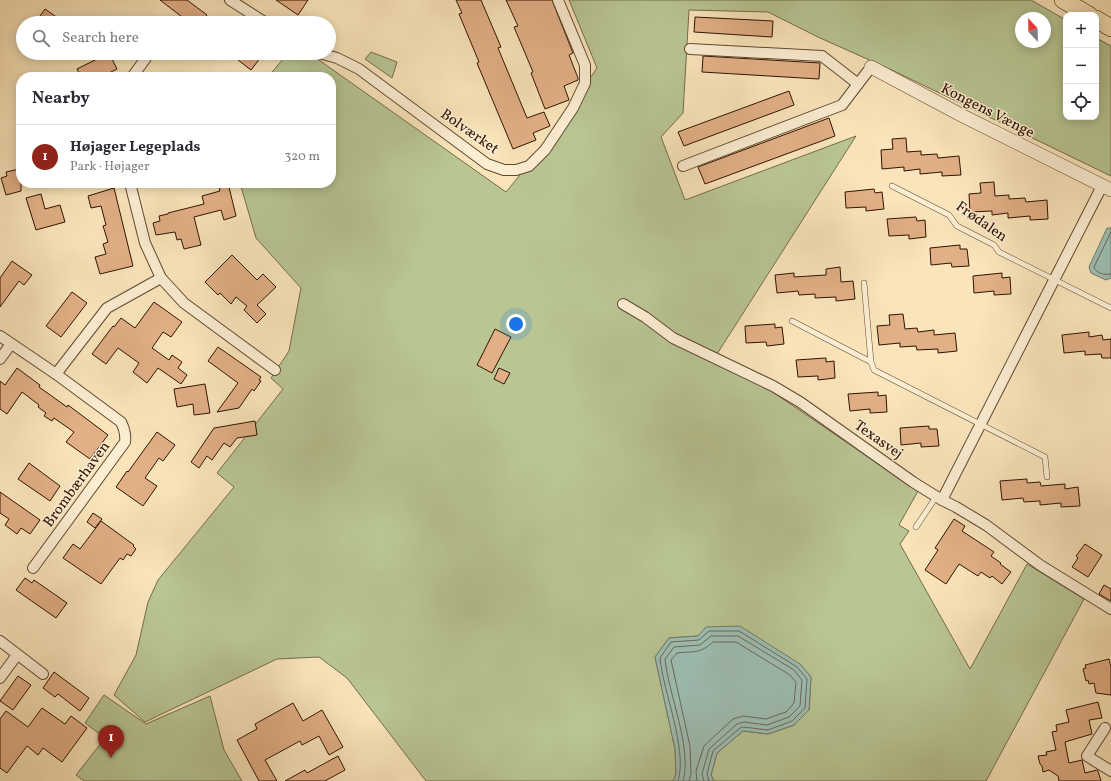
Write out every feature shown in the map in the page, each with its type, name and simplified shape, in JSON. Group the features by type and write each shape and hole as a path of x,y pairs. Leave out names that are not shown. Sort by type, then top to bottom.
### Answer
{"highway":[{"path":"1063,0 1084,12"},
{"path":"1099,21 1111,28"}],"street":[{"path":"230,0 255,16"},
{"name":"Bolværket","path":"336,58 359,69 487,164 504,170 516,170 528,166 545,150 573,108 585,83 585,65 558,0"},
{"path":"690,49 822,56 858,84"},
{"path":"136,72 145,60"},
{"name":"Kongens Vænge","path":"683,166 842,105 871,68 1106,188"},
{"path":"131,188 145,243 161,278 184,303 275,370"},
{"path":"939,499 980,424 1054,280 1106,188"},
{"path":"56,374 107,308 161,278"},
{"name":"Texasvej","path":"623,304 645,317 673,338 773,386 800,402 913,482 939,499 956,507 986,525 1040,565 1111,609"},
{"name":"Brombærhaven","path":"0,336 56,374 121,422 126,436 125,442 33,568"},
{"path":"0,359 11,344"},
{"path":"0,641 43,674"},
{"path":"0,678 17,655"},
{"path":"1105,728 1088,756 1111,771"}],"lane":[{"name":"Frødalen","path":"892,186 949,214 957,226 994,245 999,252 1111,308"},
{"path":"864,283 871,362 874,370 1045,457 1047,477"},
{"path":"792,321 871,362"},
{"path":"916,527 939,499"}],"green space":[{"path":"569,0 1031,0 1063,18 1063,120 1099,120 1099,40 1111,46 1111,176 768,12 689,10 683,113 661,137 685,200 856,136 717,354 918,491 899,525 909,531 900,544 970,669 1027,564 1084,599 986,781 714,781 711,775 717,753 743,731 768,734 794,725 809,710 811,677 800,664 698,636 669,638 655,657 675,749 676,774 673,781 426,781 347,678 319,657 277,659 145,722 114,695 136,655 148,602 158,580 234,487 217,473 283,389 271,378 289,351 301,288 256,238 241,188 336,188 336,72 506,192 547,142 597,68"},
{"path":"371,52 397,62 392,78 365,59"},
{"path":"282,60 319,60 336,72 272,72"},
{"path":"104,695 146,724 210,696 224,750 242,781 84,781 76,775 105,738 85,723"}],"water":[{"path":"1107,228 1111,228 1111,278 1106,280 1091,273 1089,267"},
{"path":"740,626 800,664 811,677 809,710 794,725 768,734 743,731 717,753 711,775 714,781 673,781 676,774 675,749 655,657 669,638 698,636 706,627"}],"building":[{"path":"160,0 187,0 207,15 181,16"},
{"path":"276,0 308,0 298,15"},
{"path":"456,0 481,0 501,47 498,48 527,118 544,112 550,126 533,133 536,140 513,149 477,63 479,62 459,14 462,13"},
{"path":"506,0 552,0 573,53 569,55 578,78 578,80 564,86 569,100 545,109 531,73 533,72 514,27 518,26"},
{"path":"45,9 55,16 40,16"},
{"path":"695,17 773,21 772,37 694,32"},
{"path":"703,56 820,63 819,79 702,72"},
{"path":"95,60 112,60 117,69 111,72 78,72 77,69"},
{"path":"238,60 259,60 251,70"},
{"path":"789,91 794,105 684,146 678,132"},
{"path":"829,118 835,136 705,184 698,167"},
{"path":"906,138 907,152 921,151 921,155 937,154 938,158 959,156 961,175 942,176 942,172 920,174 920,169 904,171 904,167 882,169 881,150 893,149 892,139"},
{"path":"16,170 16,188 21,188 21,191 6,195 1,178 7,176 6,172"},
{"path":"994,182 995,196 1009,195 1009,199 1025,198 1026,202 1047,200 1048,219 1030,220 1030,216 1008,218 1008,213 992,215 992,211 970,212 969,194 981,193 980,183"},
{"path":"114,188 133,266 100,274 95,257 106,254 103,244 108,242 103,226 106,225 101,206 91,208 88,196"},
{"path":"219,188 229,188 236,216 224,220 221,210 194,217 201,245 184,249 181,239 177,240 175,232 156,235 153,223 160,221 159,216 204,204 202,196 220,191"},
{"path":"874,189 875,193 882,192 884,209 866,211 866,207 846,208 845,192"},
{"path":"41,194 45,209 60,205 65,222 36,230 26,198"},
{"path":"916,217 917,221 925,220 926,237 909,239 909,235 889,236 887,219"},
{"path":"960,245 960,249 967,249 969,266 952,267 951,263 931,265 930,248"},
{"path":"232,255 257,280 263,274 276,287 257,305 266,314 257,323 244,310 247,306 236,297 231,304 220,293 218,295 205,282"},
{"path":"12,261 32,275 24,285 19,281 0,307 0,278"},
{"path":"840,267 841,282 853,281 855,299 836,301 836,297 815,298 815,294 799,295 798,291 777,293 775,275 794,273 794,277 826,275 826,269"},
{"path":"1002,273 1002,278 1010,277 1011,294 994,295 994,291 974,293 973,276"},
{"path":"72,292 87,303 61,337 46,326"},
{"path":"154,302 182,322 171,337 163,332 152,348 169,360 172,355 182,362 178,368 187,375 181,384 158,368 147,383 133,372 139,363 118,348 106,364 92,354 113,326 114,327 121,318 135,328"},
{"path":"903,314 905,329 917,328 918,332 934,330 934,335 955,333 957,351 938,353 938,349 917,350 916,346 900,347 900,343 879,345 877,326 890,325 889,315"},
{"path":"775,324 775,328 782,327 784,344 767,346 766,342 746,343 745,326"},
{"path":"495,329 511,337 492,373 477,365"},
{"path":"1089,332 1089,337 1102,335 1103,340 1111,339 1111,358 1102,358 1101,354 1085,355 1085,351 1064,353 1062,335"},
{"path":"218,347 261,377 259,380 261,381 254,391 252,389 239,408 217,412 238,383 208,361"},
{"path":"826,358 826,362 834,361 835,378 818,380 818,376 798,377 796,360"},
{"path":"17,368 40,385 39,387 67,407 68,405 108,435 90,459 66,442 74,432 54,418 52,421 44,416 46,413 38,407 39,405 22,392 7,414 0,409 0,381 5,385"},
{"path":"499,368 510,373 504,384 494,379"},
{"path":"205,384 210,413 194,415 193,404 177,407 174,389"},
{"path":"878,392 878,396 886,395 887,412 870,413 870,409 850,411 848,394"},
{"path":"255,421 257,435 237,438 230,447 224,443 212,460 207,456 199,468 191,462 214,428"},
{"path":"929,426 929,429 937,429 939,446 921,447 921,443 901,445 900,428"},
{"path":"157,432 175,445 163,461 159,458 145,478 157,486 143,506 116,487"},
{"path":"29,463 60,486 50,501 18,479"},
{"path":"1027,479 1027,483 1040,482 1041,486 1065,484 1065,489 1078,487 1080,506 1061,507 1061,503 1040,505 1040,501 1024,502 1023,498 1002,500 1000,481"},
{"path":"0,492 40,520 30,534 21,528 17,534 5,525 9,519 0,513"},
{"path":"93,513 102,519 95,528 87,522"},
{"path":"954,519 965,526 962,531 994,552 991,556 1011,572 1002,584 992,576 990,578 981,572 978,576 959,564 946,584 925,570 938,550 935,548"},
{"path":"101,521 134,545 133,546 136,549 131,556 127,554 123,560 120,558 101,584 63,558 73,544 80,549"},
{"path":"1085,544 1102,555 1088,577 1072,567 1078,558 1076,556"},
{"path":"25,578 32,583 34,580 67,603 56,618 16,590"},
{"path":"1104,585 1111,589 1111,601 1099,594"},
{"path":"1109,659 1111,667 1111,695 1096,693 1094,683 1089,684 1088,680 1086,681 1083,669 1086,668 1085,665"},
{"path":"54,672 89,698 80,711 58,694 55,697 43,688"},
{"path":"18,676 31,685 13,710 0,701"},
{"path":"1098,702 1102,718 1089,720 1092,734 1065,742 1069,763 1082,760 1085,773 1097,770 1101,781 1059,781 1058,776 1049,770 1043,772 1038,756 1047,755 1046,752 1056,750 1052,732 1057,731 1056,725 1069,722 1066,710"},
{"path":"293,703 303,721 322,710 343,747 329,755 319,736 302,745 300,741 265,760 277,781 259,781 237,740 257,729 255,724"},
{"path":"42,708 65,724 71,716 87,728 62,762 43,748 38,755 27,746 7,773 0,768 0,719 6,711 28,727"},
{"path":"338,756 345,770 325,781 285,781 305,770 307,773"}],"place":[{"name":"Højager Legeplads","path":"111,758"}]}
